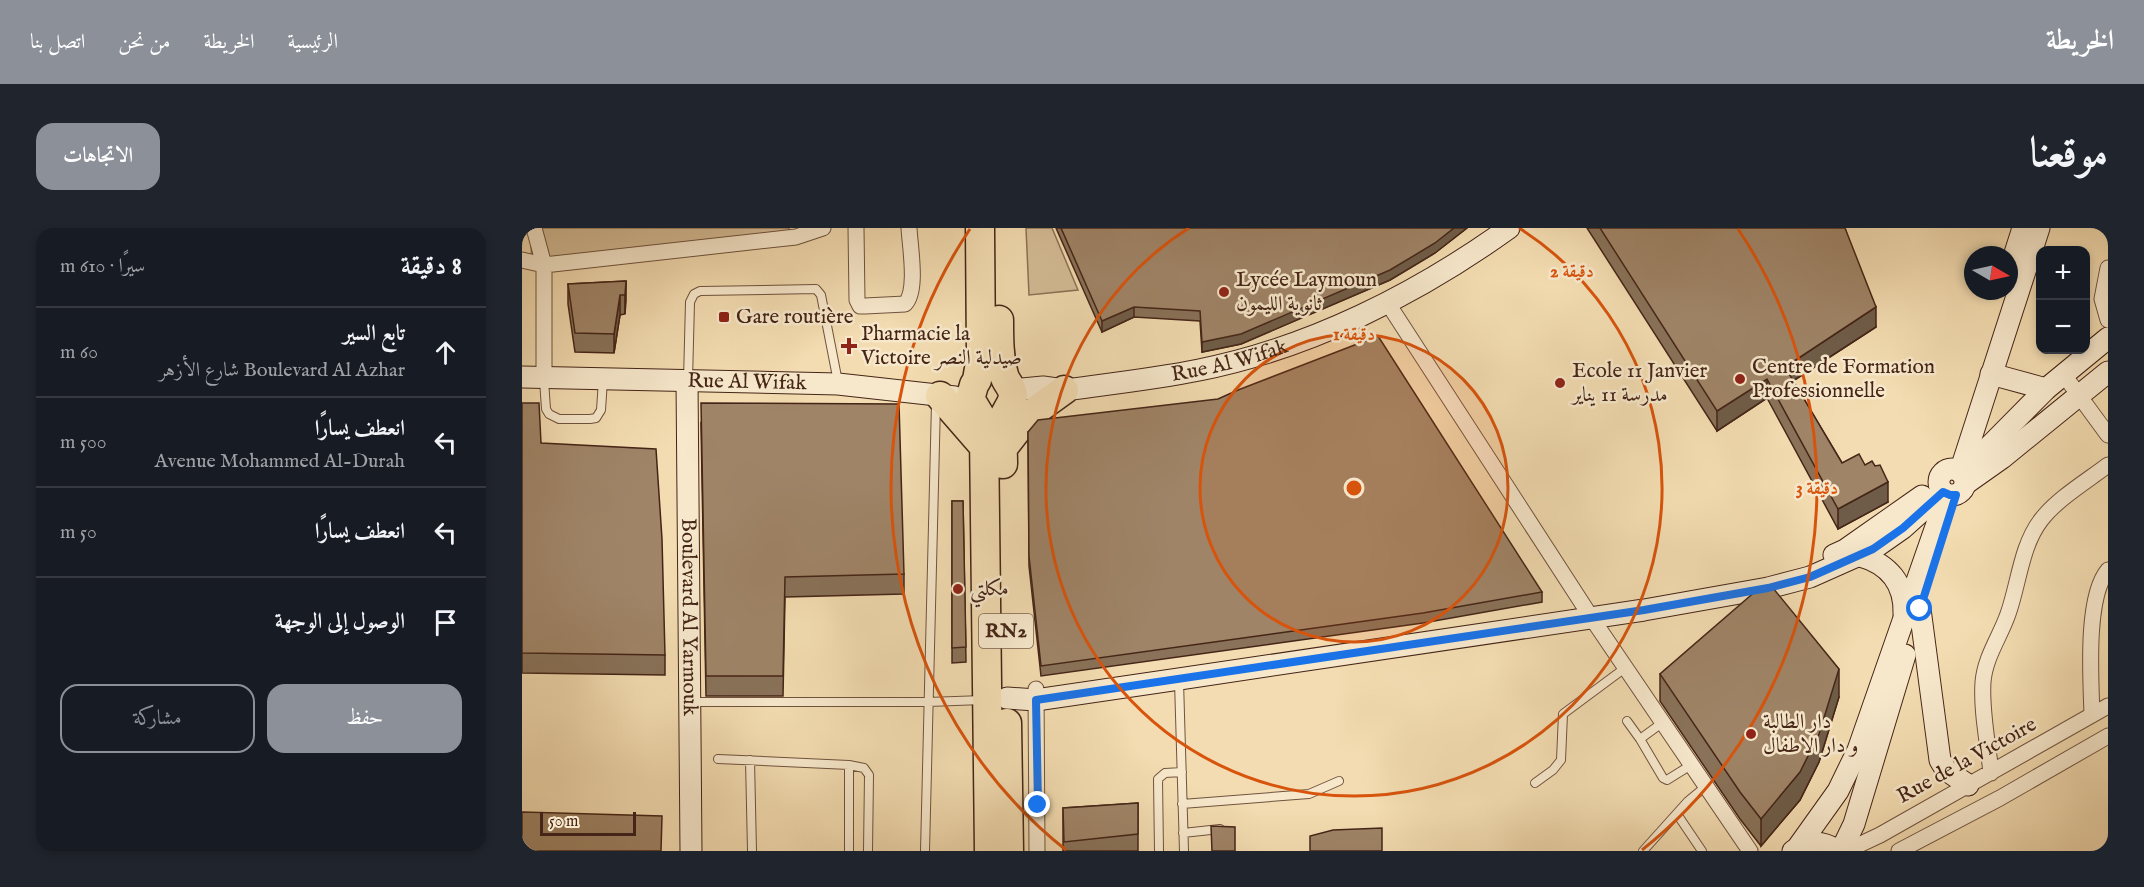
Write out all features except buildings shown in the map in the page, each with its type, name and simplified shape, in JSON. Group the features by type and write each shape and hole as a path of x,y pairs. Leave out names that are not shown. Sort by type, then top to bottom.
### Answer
{"highway":[{"name":"RN2","path":"980,228 981,347 994,396"},
{"name":"RN2","path":"998,228 999,339 994,396 984,429 993,448 997,699 1009,851"},
{"path":"938,396 993,448 1028,416 1064,390"},
{"name":"RN2","path":"989,851 997,699"}],"street":[{"path":"534,228 544,265 544,377"},
{"path":"522,260 544,265 796,237 823,228"},
{"path":"856,228 857,300 860,306 904,304 908,300 911,293 909,228"},
{"name":"Rue Al Wifak","path":"522,377 838,384 938,396 994,396 1025,403 1064,390 1162,377 1249,358 1315,335 1387,302 1444,270 1509,228"},
{"path":"2017,246 2023,228"},
{"path":"1952,483 1992,374 2039,228"},
{"path":"2108,268 2102,299 2108,320"},
{"path":"1796,849 1815,843 1824,844 1839,851 1854,824 1912,613 1952,483 2001,300"},
{"path":"1387,302 1587,612 1750,851"},
{"path":"997,699 1587,612 1714,598 1810,577 1860,556 1903,528 1952,483 2046,389 2108,338"},
{"path":"1587,612 1770,576 1808,566 1845,550 1952,483 2002,458 2108,372"},
{"path":"1992,374 2046,389"},
{"path":"2064,375 2108,435"},
{"name":"Boulevard Al Yarmouk","path":"687,381 691,851"},
{"path":"1991,773 1983,696 1984,674 1990,654 2009,612 2028,544 2047,513 2108,465"},
{"path":"1860,556 1885,567 1894,577 1912,613 1940,760 1946,770 1968,785"},
{"path":"2092,715 2090,670 2092,626 2098,590 2108,570"},
{"path":"1796,849 1838,791 1858,750 1912,613"},
{"path":"1036,694 1037,851"},
{"name":"Rue de la Victoire","path":"1846,851 1880,835 2108,706"},
{"path":"1899,851 2000,798 2108,736"}],"lane":[{"path":"687,381 690,302 694,294 700,291 816,290 821,295 838,384"},
{"path":"544,377 546,409 549,414 559,419 590,419 599,415 603,379"},
{"path":"925,851 938,396"},
{"path":"1535,783 1553,770 1561,760 1563,714 1625,668"},
{"path":"1178,673 1184,851"},
{"path":"690,702 928,702 997,699"},
{"path":"1626,721 1640,739 1663,778 1667,780 1691,765"},
{"path":"1640,739 1662,723"},
{"path":"718,759 849,765 864,768 869,775 868,851"},
{"path":"750,760 752,851"},
{"path":"849,765 849,851"},
{"path":"1159,851 1158,779 1165,774 1182,772"},
{"path":"1182,804 1309,794 1339,781"},
{"path":"1643,851 1705,787"},
{"path":"1677,814 1702,851"},
{"path":"1183,833 1226,828"}],"shaded area":[{"path":"530,228 789,228 793,243 532,261"},
{"path":"1026,228 1052,228 1078,290 1029,295"}],"place":[{"name":"Lycée Laymoun ثانوية الليمون","path":"1224,292"},
{"name":"Gare routière","path":"724,317"},
{"name":"Pharmacie la Victoire صيدلية النصر","path":"849,346"},
{"name":"Centre de Formation Professionnelle","path":"1740,379"},
{"name":"Ecole 11 Janvier مدرسة 11 يناير","path":"1560,383"},
{"name":"مكلتي","path":"958,589"},
{"name":"دار الطالبة و دار الاطفال","path":"1751,734"}],"route":[{"path":"1038,805 1036,700 1644,610 1768,588 1810,577 1860,556 1903,528 1943,492 1947,495 1956,495 1920,609"}]}
